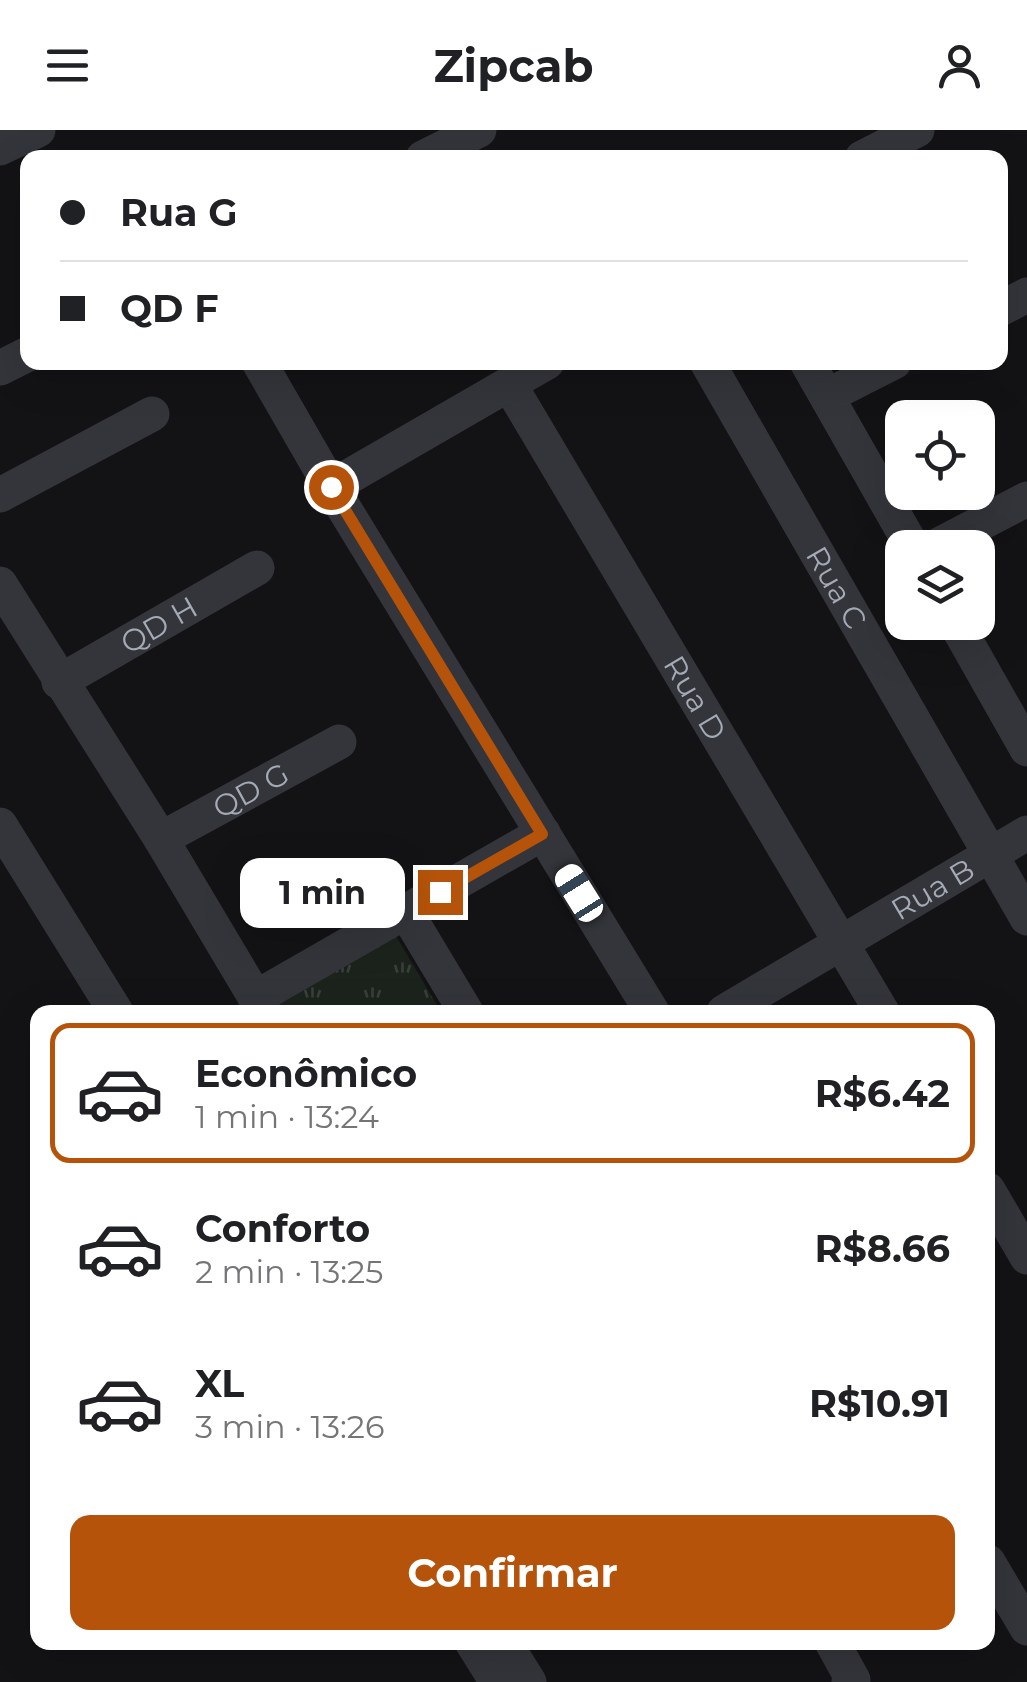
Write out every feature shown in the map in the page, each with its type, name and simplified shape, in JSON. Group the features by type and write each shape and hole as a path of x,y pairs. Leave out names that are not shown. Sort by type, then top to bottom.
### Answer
{"street":[{"path":"0,148 38,130"},
{"path":"440,150 479,130"},
{"path":"878,150 918,130"},
{"path":"264,370 648,1005"},
{"path":"331,487 534,370"},
{"name":"Rua C","path":"712,370 1027,918"},
{"path":"812,370 902,530"},
{"path":"827,396 878,370"},
{"name":"Rua D","path":"510,384 878,1005"},
{"path":"0,495 152,414"},
{"path":"968,530 1027,499"},
{"name":"QD H","path":"59,682 257,568"},
{"path":"0,584 260,1005 406,912 542,834"},
{"path":"966,640 1021,726"},
{"name":"QD G","path":"161,839 339,742"},
{"path":"0,825 112,1005"},
{"name":"Rua B","path":"736,1005 1027,834"},
{"path":"0,867 85,1005"},
{"path":"406,912 462,1005"},
{"path":"995,1202 1027,1257"},
{"path":"995,1574 1027,1628"},
{"path":"477,1650 496,1682"},
{"path":"509,1650 529,1682"},
{"path":"836,1650 851,1681"}],"green space":[{"path":"390,926 437,1005 268,1005 264,999"}],"route":[{"path":"331,487 542,834 440,892"}]}
